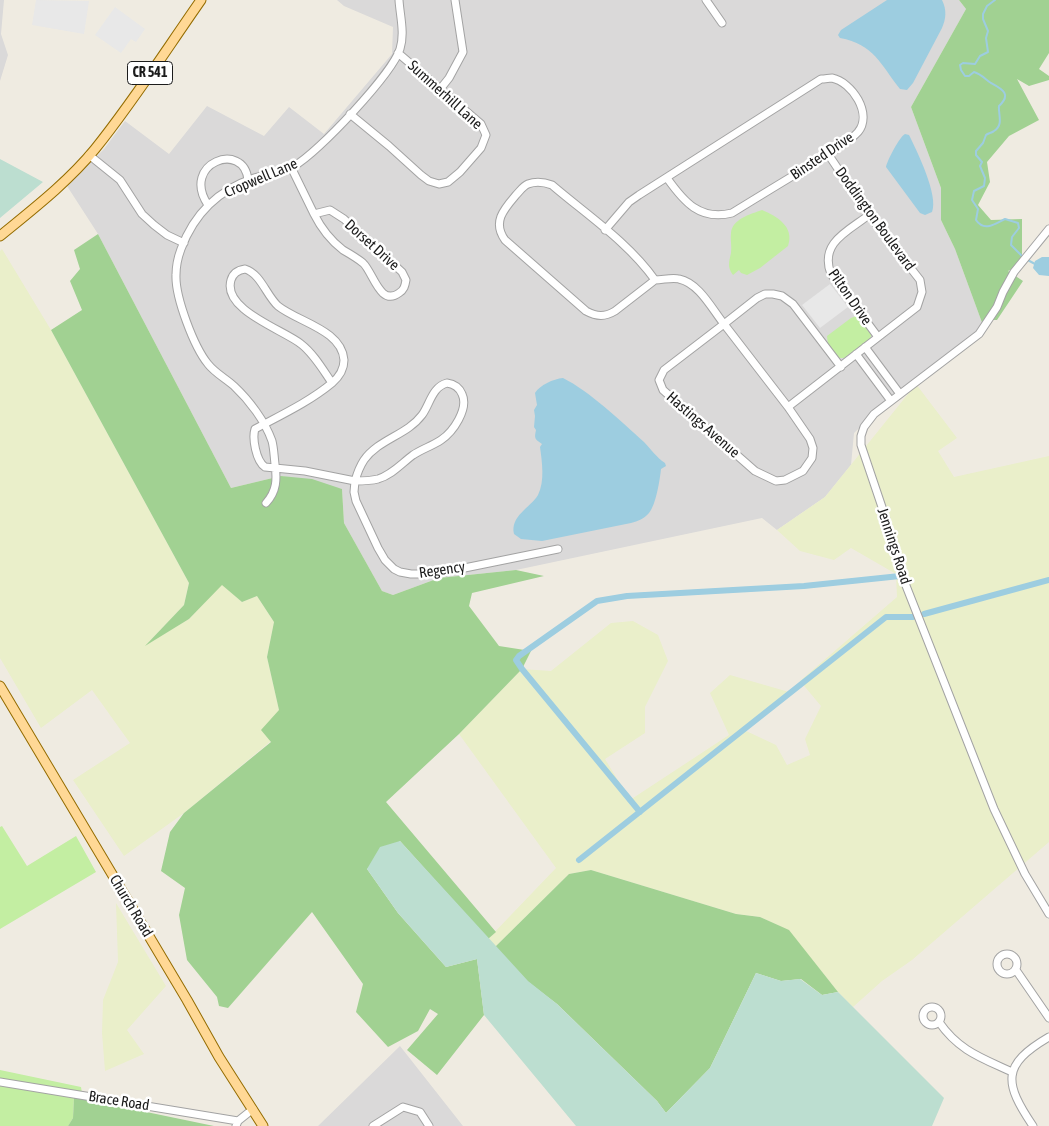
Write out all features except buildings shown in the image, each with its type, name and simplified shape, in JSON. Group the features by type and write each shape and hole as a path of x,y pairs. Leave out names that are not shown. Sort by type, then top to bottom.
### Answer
{"main road":[{"name":"CR 541","path":"0,236 50,194 90,155 127,107 201,0"},
{"name":"Church Road","path":"0,686 219,1057 263,1126"}],"street":[{"name":"Cropwell Lane","path":"266,503 276,487 276,469 272,440 254,408 240,392 207,362 188,326 175,277 178,259 195,220 208,205 225,192 248,180 291,168 318,148 386,72 398,53 402,32 398,0"},
{"path":"441,88 449,78 463,52 455,0"},
{"path":"706,0 722,23"},
{"name":"Summerhill Lane","path":"350,114 390,146 421,175 434,183 444,184 452,179 481,148 486,135 481,124 398,53"},
{"name":"Binsted Drive","path":"606,230 630,202 667,178 815,82 821,79 831,78 848,86 862,108 864,118 860,130 828,154 732,212 722,215 699,211 682,198 667,178"},
{"name":"Doddington Boulevard","path":"788,407 917,307 922,292 920,280 869,215 828,154"},
{"path":"90,155 120,180 142,214 167,235 184,243"},
{"path":"208,205 202,195 200,180 204,171 214,162 228,159 237,161 246,169 248,180"},
{"name":"Dorset Drive","path":"291,168 314,214 322,229 334,242 360,260 369,269 382,293 387,296 396,295 404,289 406,280 402,272 344,219 330,210 314,214"},
{"path":"655,280 644,264 552,185 545,182 530,183 525,186 501,214 499,223 501,234 505,240 593,315 609,315 655,280 675,278 691,284 698,290 724,324 757,298 765,294 773,294 782,296 793,304 841,367"},
{"name":"Pilton Drive","path":"869,215 836,240 827,256 831,274 878,337"},
{"name":"Jennings Road","path":"1049,229 1014,272 997,307 979,334 874,414 864,427 861,436 863,453 885,516 901,573 990,800 1022,867 1049,914"},
{"path":"332,383 301,344 252,316 239,304 233,295 230,285 236,272 240,270 250,271 258,278 266,293 278,305 337,342 342,353 344,365 339,376 332,383 275,419 255,428 258,456 262,465 276,469 305,471 354,481 371,480 384,476 417,453 442,439 456,424 463,406 462,394 456,385 447,383 439,386 426,410 412,425 381,444 366,457 354,481"},
{"name":"Hastings Avenue","path":"724,324 788,407 810,439 813,448 812,458 803,471 794,477 776,481 755,471 663,390 659,380 664,370 724,324"},
{"path":"865,347 900,394"},
{"path":"856,354 891,401"},
{"name":"Regency","path":"354,481 356,501 378,548 385,560 400,572 435,574 558,549"},
{"path":"1016,970 1049,1018"},
{"path":"939,1022 953,1040 967,1051 1012,1072"},
{"path":"1033,1126 1015,1095 1012,1072 1016,1062 1024,1054 1049,1037"},
{"name":"Brace Road","path":"0,1082 237,1123"},
{"path":"373,1126 403,1107 420,1112 429,1126"},
{"path":"237,1123 253,1110"}],"shaded area":[{"path":"0,0 4,0 1,34 8,55 0,81"},
{"path":"36,0 89,1 84,34 32,25"},
{"path":"337,0 959,0 966,9 911,107 941,188 941,220 955,249 984,328 874,414 854,433 851,465 825,497 777,530 762,518 516,570 439,578 393,595 382,591 344,523 342,489 281,476 231,488 98,234 67,186 104,149 125,121 169,154 207,106 264,136 289,107 324,134 392,54 393,27 344,6"},
{"path":"115,7 145,29 136,42 131,39 121,53 95,35"},
{"path":"830,284 848,307 820,328 802,305"},
{"path":"400,1046 463,1126 318,1126"}],"green space":[{"path":"959,0 1049,0 1049,53 1039,69 1049,76 1049,80 1029,86 1017,79 1039,120 1009,136 987,162 990,182 978,205 991,220 1022,219 1022,264 1008,271 1023,281 997,320 989,320 984,328 955,249 941,220 941,188 911,107 966,9"},
{"path":"0,159 43,182 0,218"},
{"path":"762,210 779,219 787,228 790,239 788,246 760,268 747,275 739,270 733,275 729,264 732,228 743,218"},
{"path":"98,234 231,488 281,476 312,479 342,489 344,523 382,591 393,595 439,578 516,570 544,576 472,593 469,606 499,646 531,651 522,669 459,734 386,802 496,932 488,939 400,841 367,869 398,913 446,967 477,959 484,1015 437,1075 407,1050 438,1014 430,1009 418,1031 388,1047 356,1012 363,984 312,912 228,1008 219,1006 217,997 187,960 179,915 185,888 161,871 170,832 184,813 271,742 261,730 279,710 267,657 274,622 257,596 242,602 222,585 189,619 145,646 184,605 189,583 51,330 82,310 70,281 80,269 74,250"},
{"path":"2,249 51,330 189,583 184,605 147,644 189,619 222,584 242,602 257,596 274,622 267,657 279,710 271,741 184,813 124,856 73,780 130,743 92,690 41,728 0,658 0,251"},
{"path":"856,316 872,333 870,339 844,358 838,358 828,345 827,336"},
{"path":"916,384 957,438 938,451 954,477 1049,456 1049,842 912,960 882,981 853,1007 838,992 788,930 760,917 736,914 591,870 569,874 495,947 488,939 556,868 459,734 522,669 551,671 611,623 633,621 658,635 668,661 645,707 645,733 605,759 630,800 729,735 710,693 730,675 789,692 744,730 776,745 787,765 810,755 805,739 821,706 800,681 897,597 896,574 851,548 834,560 800,551 777,530 825,497"},
{"path":"2,826 27,866 76,836 96,872 0,929 0,827"},
{"path":"400,841 528,981 557,1004 657,1101 666,1113 710,1068 756,973 781,981 800,979 822,995 838,992 944,1098 932,1126 576,1126 484,1015 477,959 446,967 398,913 367,869 380,847"},
{"path":"591,870 736,914 760,917 789,930 838,992 822,995 801,979 781,981 756,973 710,1068 666,1113 657,1101 557,1004 528,982 495,947 569,874"},
{"path":"116,903 166,986 127,1030 144,1054 105,1071 102,1033 103,1000 118,962"},
{"path":"0,1070 81,1087 83,1099 74,1097 73,1118 68,1126 0,1126"},
{"path":"74,1097 214,1126 68,1126 73,1118"}],"water":[{"path":"887,0 942,0 945,7 945,18 942,28 913,83 907,90 900,89 869,50 852,41 840,38 838,35 841,30"},
{"path":"905,134 909,135 913,142 930,185 933,205 932,212 925,215 920,213 886,167 894,149"},
{"path":"1042,257 1049,257 1049,276 1039,275 1033,268 1035,261"},
{"path":"563,378 594,398 644,442 666,466 661,469 654,504 647,515 641,520 542,541 521,539 514,534 515,522 535,500 540,490 542,478 540,447 542,444 536,438 534,427 534,410 537,405 535,393 547,383"}],"waterway":[{"path":"995,0 987,6 983,14 988,31 986,38 988,52 980,56 975,64 963,63 960,65 965,76 969,76 974,72 981,75 1002,90 1005,95 1003,102 999,106 999,126 993,132 986,135 983,143 976,151 976,155 982,162 980,166 985,178 984,186 974,191 972,200 978,209 976,220 982,226 990,226 1005,219 1018,223 1019,228 1012,237 1011,245 1024,258 1035,264"},
{"path":"640,812 522,669 516,660 519,656 597,601 627,596 804,586 900,576"},
{"path":"924,614 1049,580"},
{"path":"579,860 886,617 913,617"}]}
